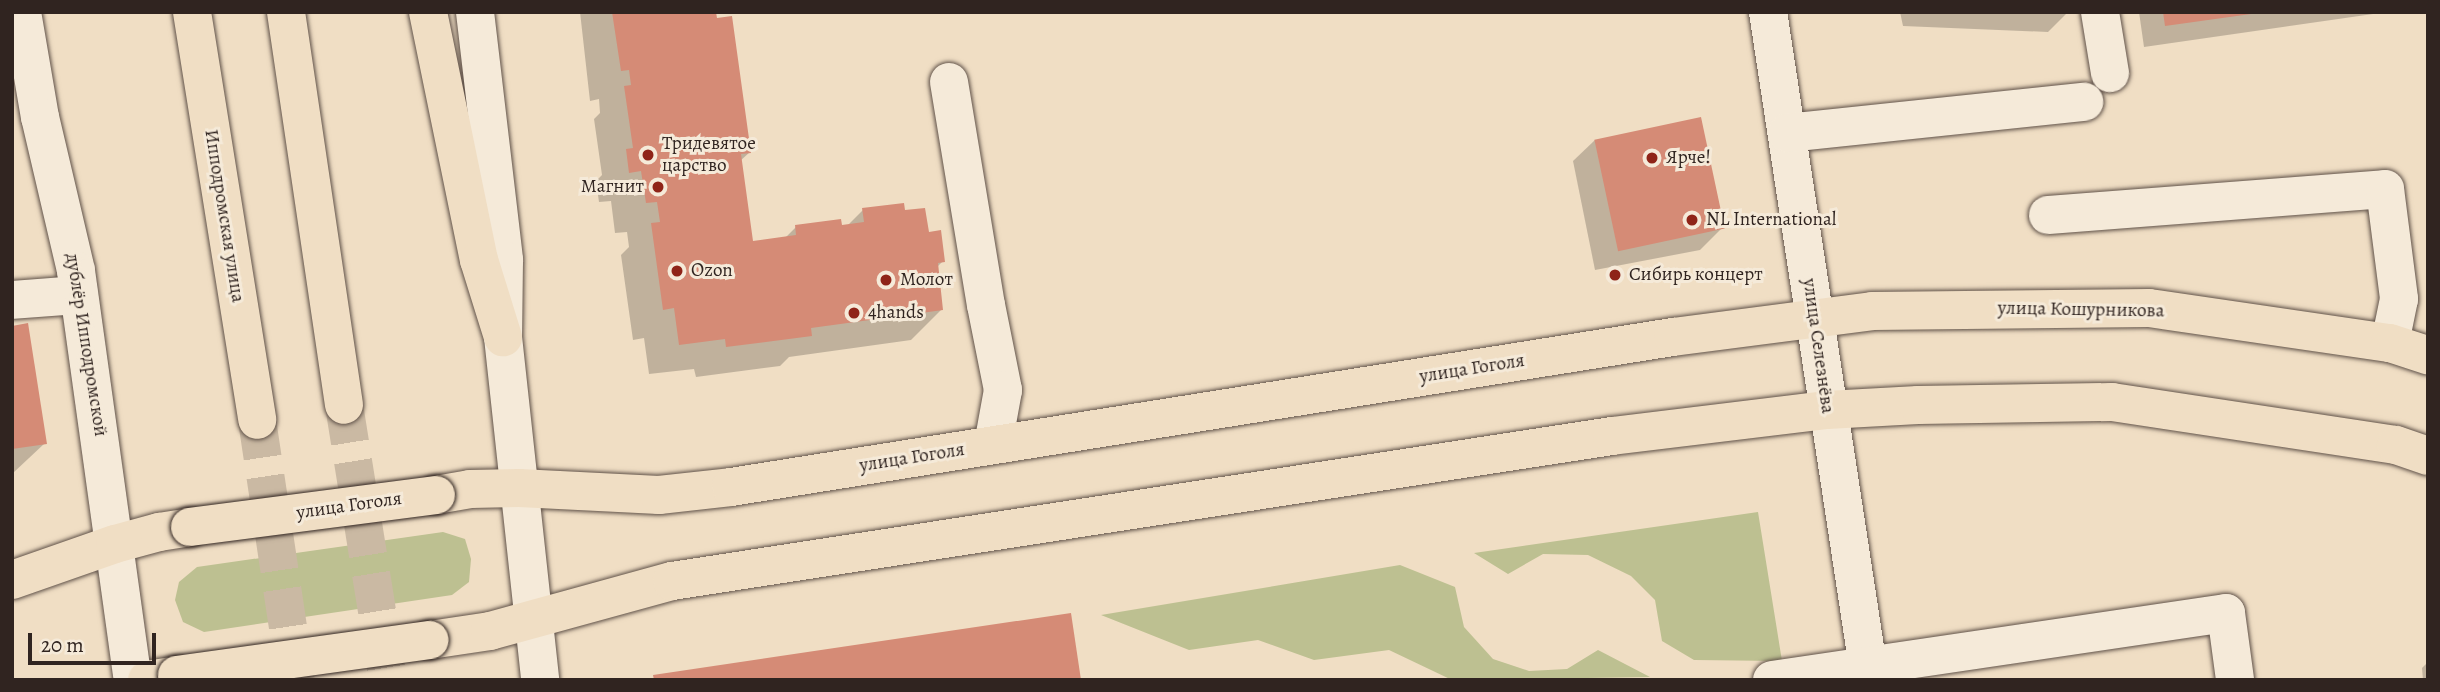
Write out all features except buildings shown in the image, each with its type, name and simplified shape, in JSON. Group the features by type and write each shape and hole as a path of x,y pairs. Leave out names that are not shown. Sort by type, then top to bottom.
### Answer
{"main road":[{"name":"Ипподромская улица","path":"192,12 257,420"},
{"path":"286,12 344,405"},
{"path":"428,12 479,260 503,337"},
{"name":"улица Кошурникова","path":"1815,319 1897,310 2149,308 2389,343 2428,355"},
{"name":"улица Гоголя","path":"12,580 116,544 190,527 470,489 519,488 659,495 731,487 1673,337 1815,319"},
{"path":"162,678 490,631 532,617 672,581 1624,434 1827,410 1918,405 2112,402 2396,445 2428,456"}],"street":[{"name":"дублёр Ипподромской","path":"22,12 40,117 79,295 133,680"},
{"path":"475,12 504,260 503,337 540,680"},
{"name":"улица Селезнёва","path":"1768,12 1869,673"},
{"path":"2100,12 2110,73"},
{"path":"949,82 1003,390 992,445"},
{"path":"1787,133 2084,102"},
{"path":"2048,215 2385,189 2399,299 2389,343"},
{"path":"12,300 79,295"},
{"path":"1772,680 1869,673 2226,613 2235,680"}],"green space":[{"path":"1758,512 1782,661 1694,660 1662,641 1655,600 1631,576 1588,555 1543,554 1508,574 1474,553"},
{"path":"443,532 465,539 471,559 469,582 452,595 204,632 183,622 175,600 179,582 197,567"},
{"path":"1400,565 1455,587 1464,627 1493,659 1529,671 1567,669 1598,650 1650,677 1452,680 1389,650 1314,660 1258,640 1189,650 1101,615"}],"tunnel":[{"path":"344,405 388,680"},
{"path":"257,420 296,680"}],"place":[{"name":"Тридевятое царство","path":"648,155"},
{"name":"Ярче!","path":"1652,158"},
{"name":"Магнит","path":"658,187"},
{"name":"NL International","path":"1692,220"},
{"name":"Ozon","path":"677,271"},
{"name":"Сибирь концерт","path":"1615,275"},
{"name":"Молот","path":"886,280"},
{"name":"4hands","path":"854,313"}]}
